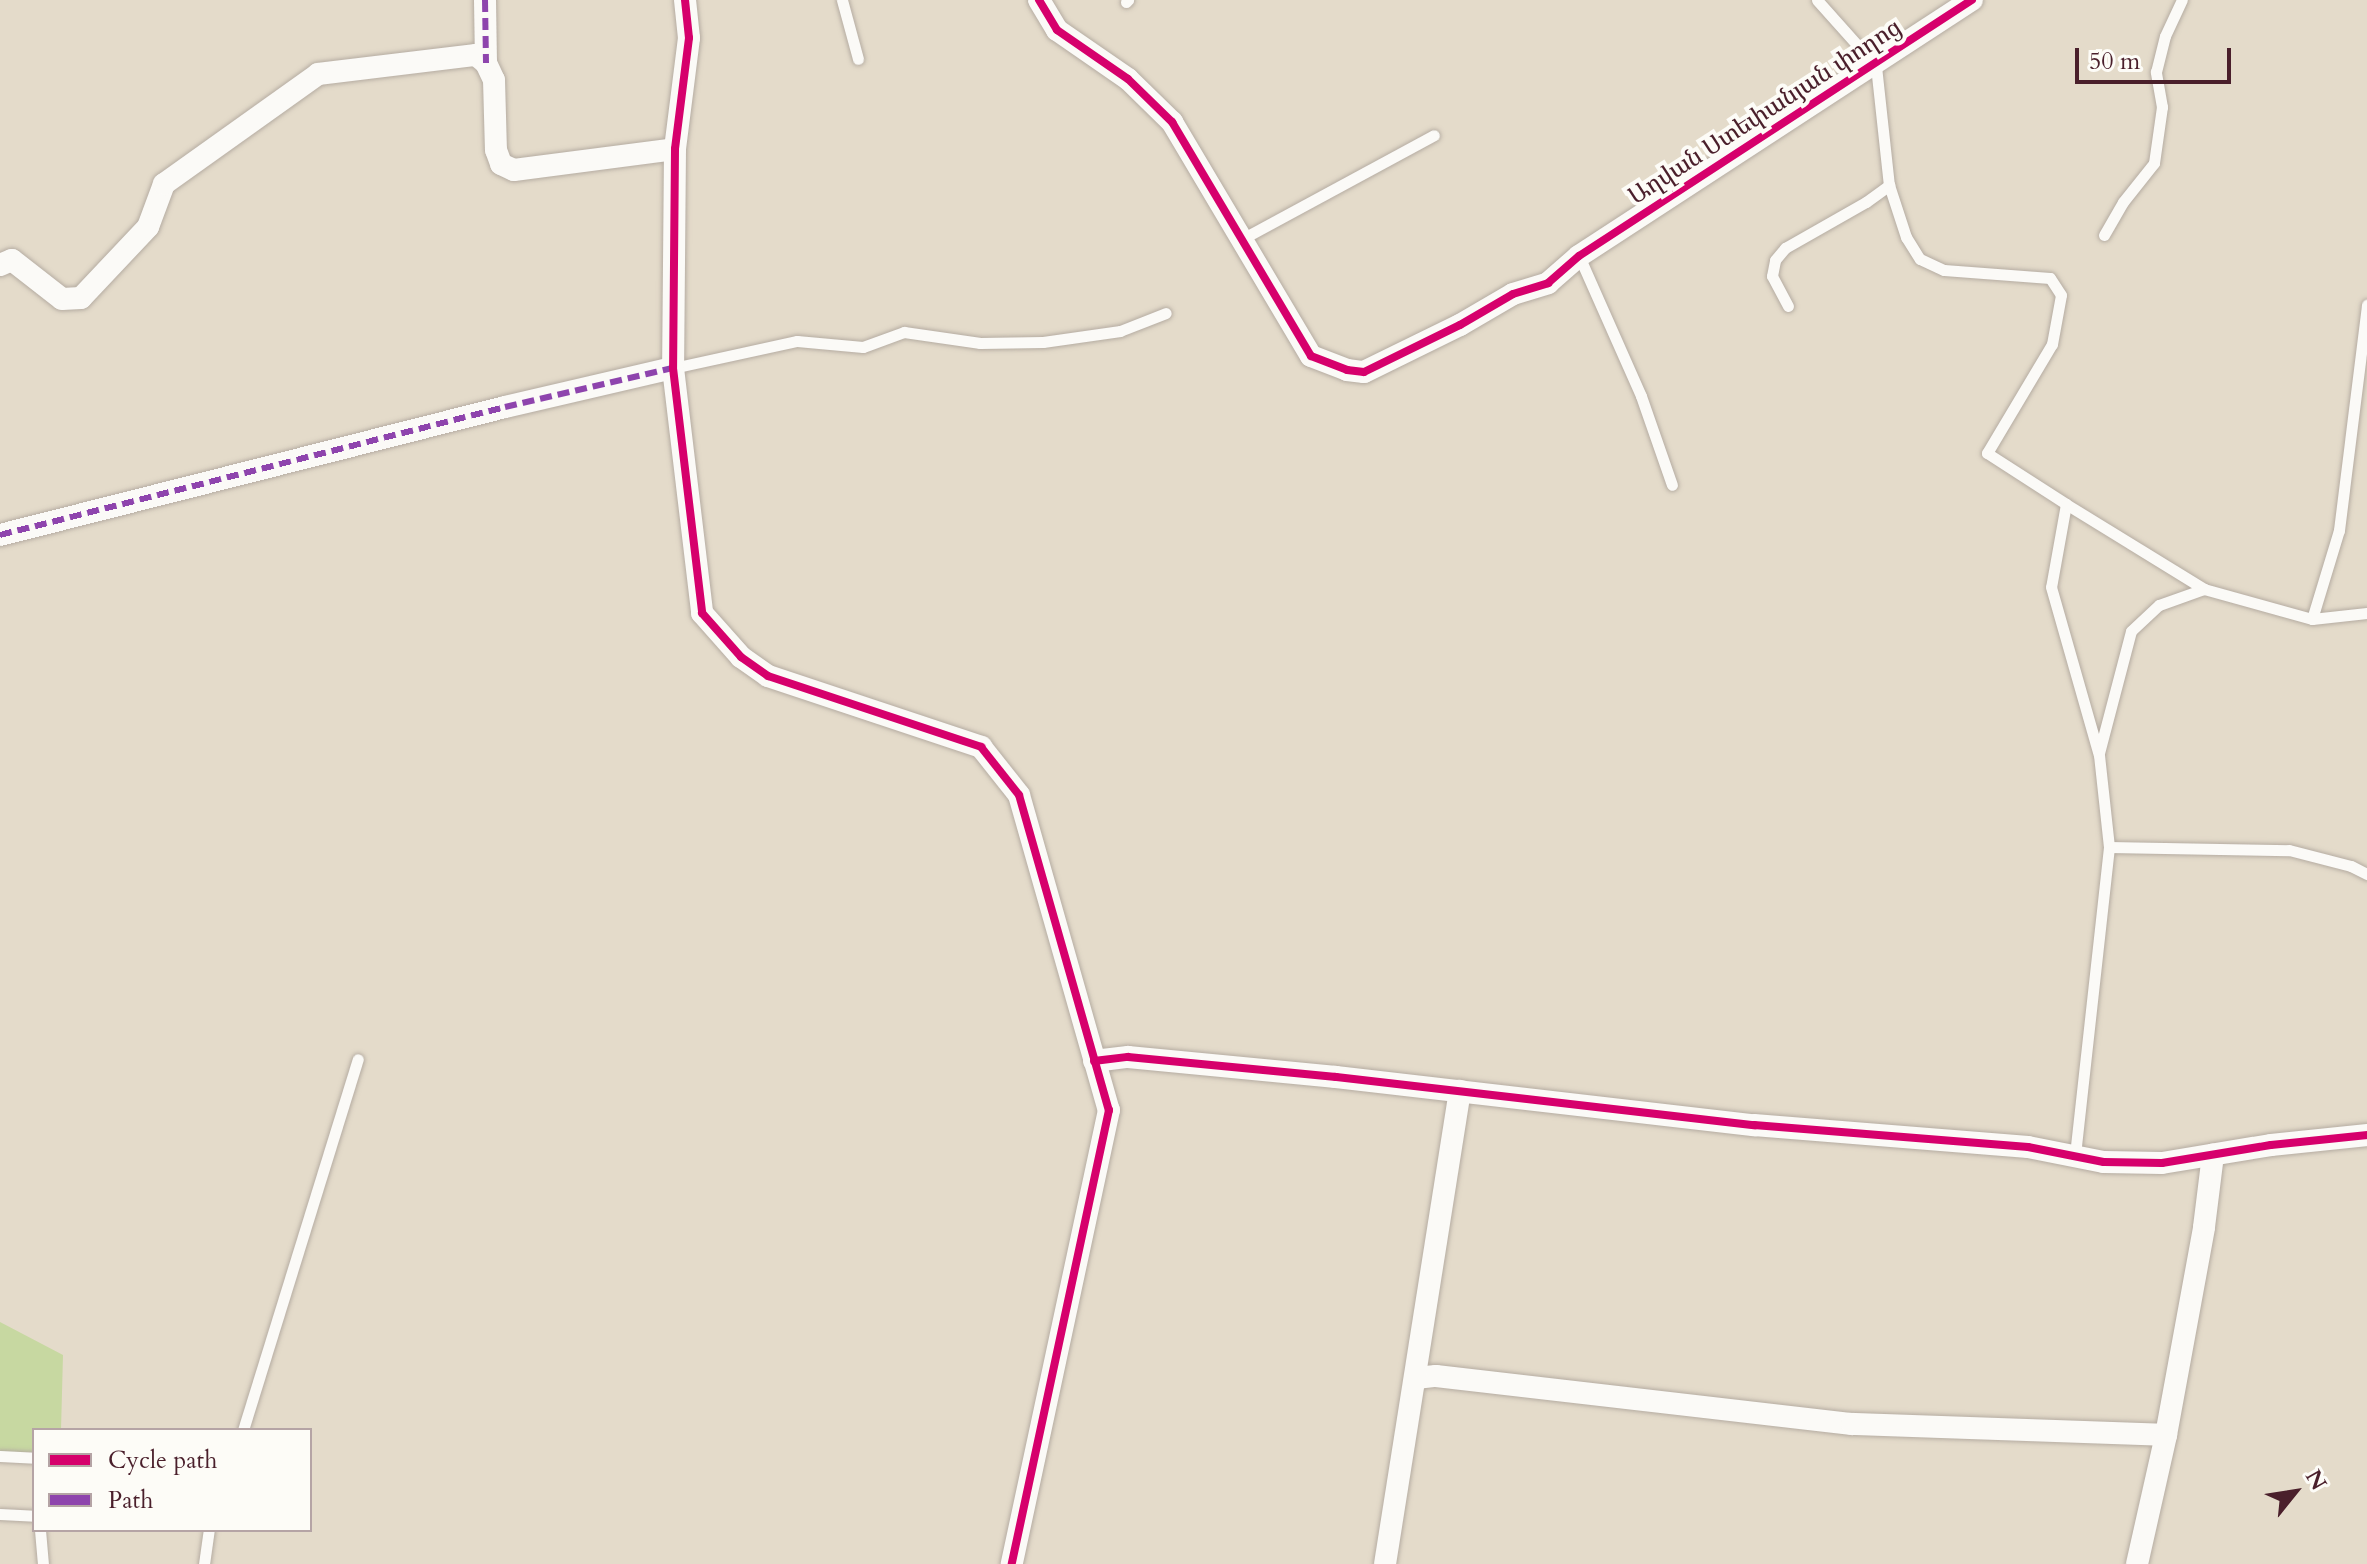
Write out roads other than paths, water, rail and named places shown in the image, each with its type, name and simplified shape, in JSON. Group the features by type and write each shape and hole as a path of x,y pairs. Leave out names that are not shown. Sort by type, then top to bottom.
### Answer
{"street":[{"path":"485,0 486,63 494,80 496,150 501,164 514,170 675,149"},
{"path":"685,0 689,38 675,149 673,368 702,613 741,657 768,676 981,747 1019,795 1109,1110 1012,1564"},
{"name":"Աղվան Ստեփանյան փողոց","path":"1039,0 1057,30 1128,79 1172,122 1311,356 1347,370 1364,372 1460,325 1513,294 1548,283 1579,256 1876,66 1966,2"},
{"path":"0,265 12,260 62,299 81,298 148,227 164,184 318,74 476,55 486,63"},
{"path":"0,535 505,407 673,368"},
{"path":"1094,1061 1128,1057 1754,1125 2075,1154 2104,1162 2162,1163 2367,1135"},
{"path":"1385,1564 1460,1091"},
{"path":"2137,1564 2166,1435 2204,1227 2213,1155"},
{"path":"1416,1378 1436,1376 1852,1424 2166,1435"}],"lane":[{"path":"842,0 858,59"},
{"path":"1817,0 1876,66 1889,185 1906,237 1920,259 1944,270 2050,278 2061,295 2052,344 1987,453 2204,589 2312,619 2367,613"},
{"path":"2104,235 2123,202 2154,163 2162,107 2156,72 2165,36 2182,0"},
{"path":"1242,239 1434,135"},
{"path":"1788,306 1772,276 1775,260 1785,248 1866,202 1889,185"},
{"path":"1579,256 1641,396 1672,485"},
{"path":"2312,619 2339,530 2367,305"},
{"path":"673,368 797,341 863,347 904,332 980,343 1043,342 1120,331 1166,313"},
{"path":"2066,504 2051,587 2099,755 2109,847 2075,1154"},
{"path":"2099,755 2131,631 2159,605 2204,589"},
{"path":"2109,847 2289,850 2351,866 2367,874"},
{"path":"244,1428 358,1059"},
{"path":"0,1456 32,1458"},
{"path":"0,1514 32,1516"},
{"path":"40,1532 43,1564"},
{"path":"204,1564 209,1532"}]}
